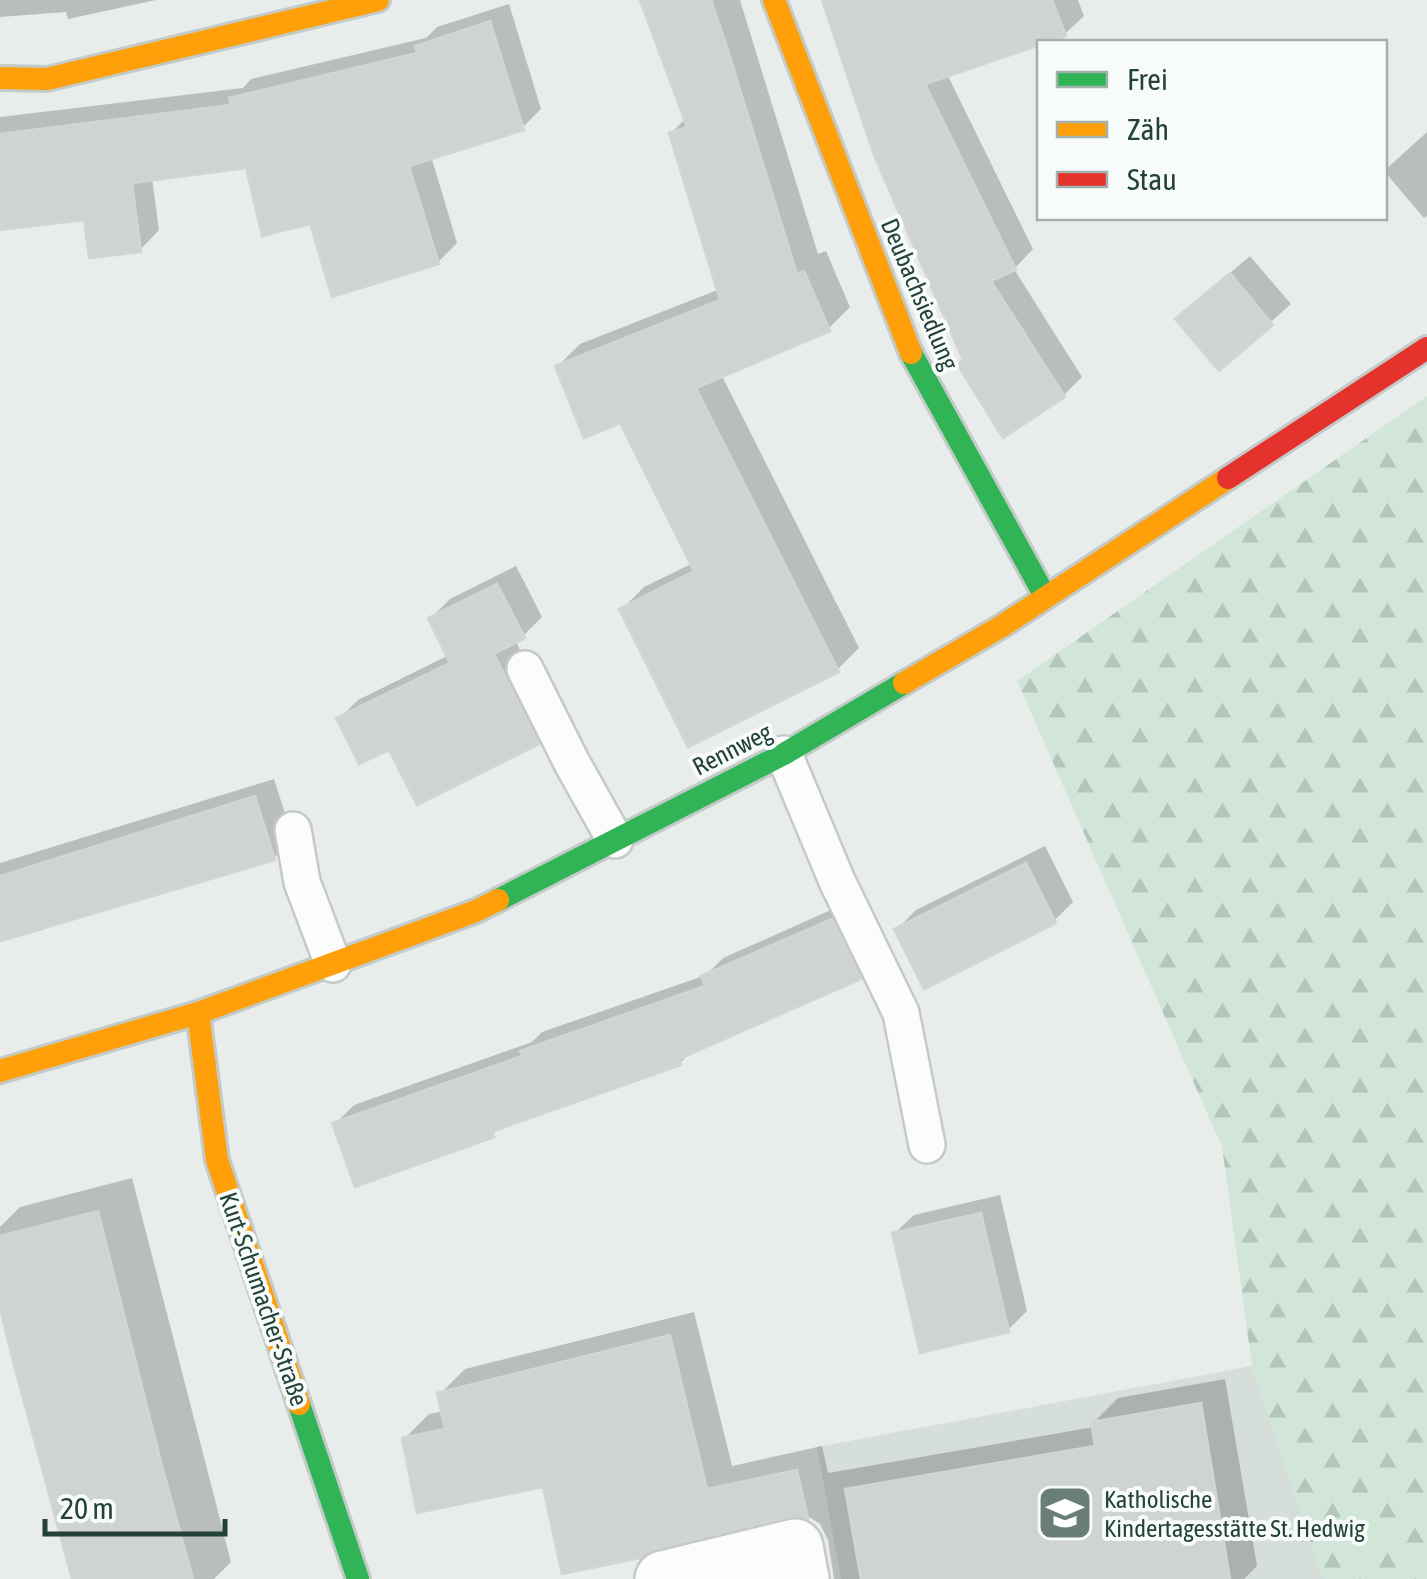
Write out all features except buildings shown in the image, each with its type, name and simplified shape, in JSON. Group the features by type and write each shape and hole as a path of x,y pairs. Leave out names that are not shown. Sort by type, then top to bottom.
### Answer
{"street":[{"path":"0,78 47,79 376,0"},
{"name":"Deubachsiedlung","path":"774,0 912,356 1046,596"},
{"name":"Rennweg","path":"0,1071 198,1013 476,912 784,754 1002,626 1427,348"},
{"name":"Kurt-Schumacher-Straße","path":"198,1013 217,1160 358,1579"},
{"path":"663,1579 795,1547 801,1579"}],"lane":[{"path":"526,669 615,840"},
{"path":"784,754 837,881 901,1013 927,1145"},
{"path":"293,830 302,882 333,964"}],"shaded area":[{"name":"Katholische Kindertagesstätte St. Hedwig","path":"1252,1366 1323,1579 841,1579 817,1447"}],"green space":[{"path":"1427,396 1427,1579 1323,1579 1252,1366 1222,1147 1017,681"}],"traffic: fast":[{"path":"911,353 1045,596"},
{"path":"498,900 784,754 904,683"},
{"path":"299,1404 358,1579"}],"traffic: slow":[{"path":"0,78 47,79 378,0"},
{"path":"774,0 911,353"},
{"path":"904,683 1002,626 1228,478"},
{"path":"0,1071 198,1013 498,900"},
{"path":"198,1013 217,1160 299,1404"}],"traffic: jam":[{"path":"1228,478 1427,348"}],"place":[{"name":"Katholische Kindertagesstätte St. Hedwig","path":"1065,1513"}]}
